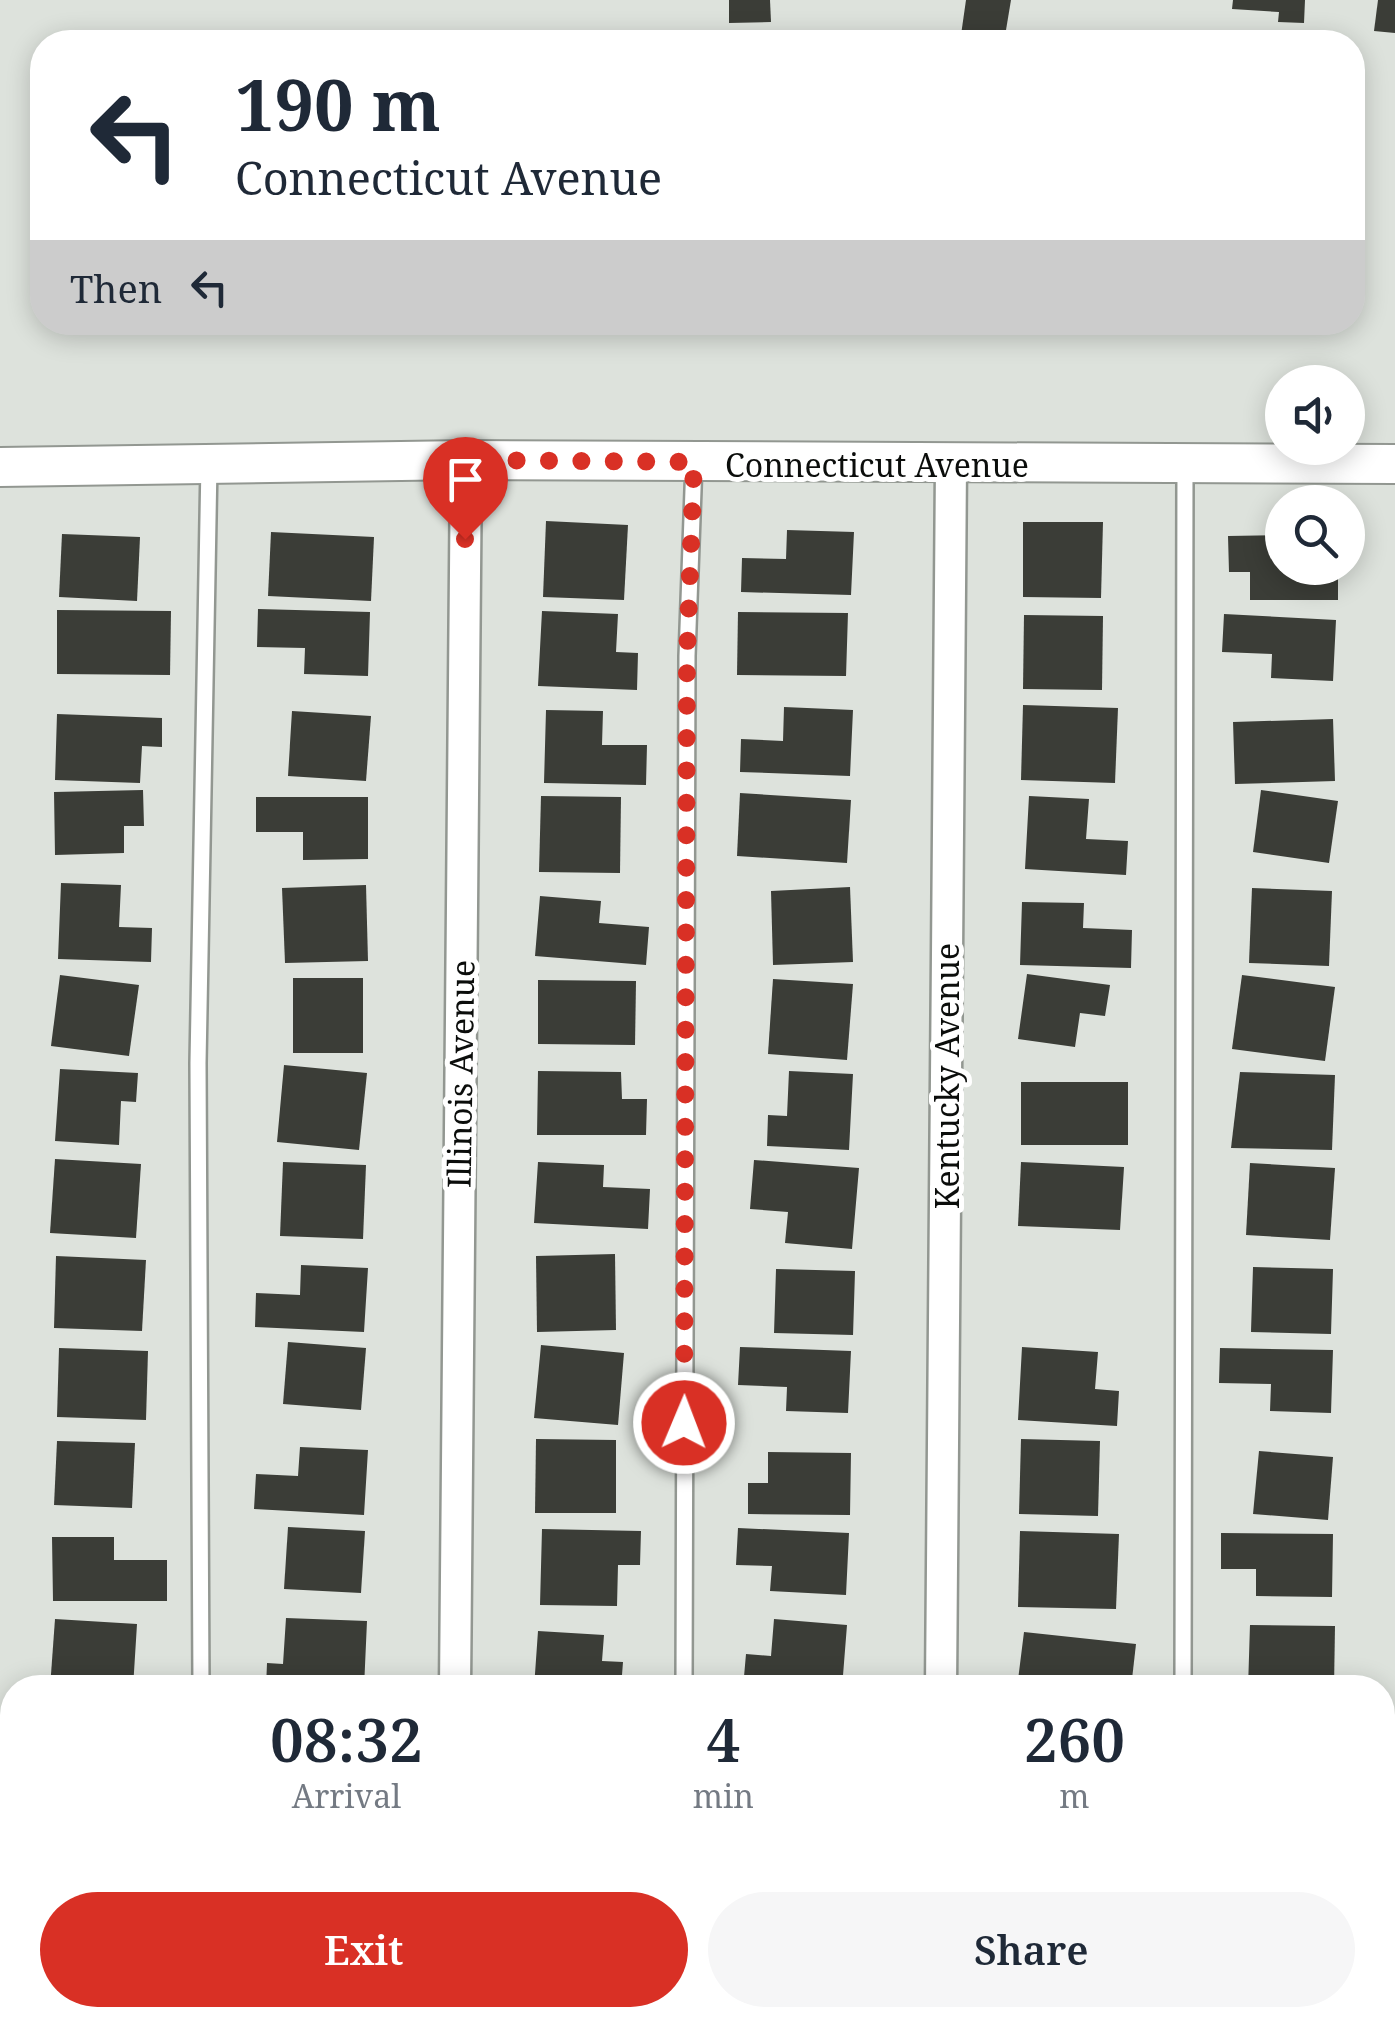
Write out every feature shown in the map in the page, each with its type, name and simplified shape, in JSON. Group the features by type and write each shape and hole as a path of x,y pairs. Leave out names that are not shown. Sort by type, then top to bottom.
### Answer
{"street":[{"name":"Connecticut Avenue","path":"0,467 466,460 952,466 1395,464"},
{"name":"Illinois Avenue","path":"455,1675 466,460"},
{"name":"Kentucky Avenue","path":"941,1675 952,466"}],"lane":[{"path":"684,1675 687,656 694,462"},
{"path":"200,1675 198,1063 209,464"},
{"path":"1183,1675 1185,465"}],"building":[{"path":"729,0 770,0 771,22 729,23"},
{"path":"966,0 1011,0 1006,30 962,30"},
{"path":"1233,0 1305,0 1304,23 1278,22 1279,12 1232,9"},
{"path":"1378,0 1395,0 1395,33 1374,31"},
{"path":"546,521 628,525 624,600 543,597"},
{"path":"1023,522 1103,522 1101,598 1023,597"},
{"path":"787,530 854,532 851,595 741,592 742,558 786,559"},
{"path":"271,532 374,537 371,601 268,596"},
{"path":"62,534 140,537 137,601 59,597"},
{"path":"1265,535 1265,585 1338,585 1338,600 1250,600 1250,572 1229,572 1228,536"},
{"path":"258,609 370,612 368,676 304,674 305,648 257,647"},
{"path":"57,610 171,611 170,675 57,674"},
{"path":"542,611 618,614 616,652 638,653 637,690 538,686"},
{"path":"738,612 848,613 846,676 737,675"},
{"path":"1224,614 1336,620 1333,681 1271,678 1272,654 1222,652"},
{"path":"1024,615 1103,616 1102,690 1023,689"},
{"path":"1023,705 1118,708 1115,783 1021,780"},
{"path":"784,707 853,710 850,776 740,772 741,739 783,741"},
{"path":"546,710 603,711 602,745 647,745 646,785 544,783"},
{"path":"292,711 371,716 366,781 288,776"},
{"path":"57,714 162,718 162,747 142,746 140,783 55,780"},
{"path":"1333,719 1335,781 1235,784 1233,722"},
{"path":"143,790 144,826 124,826 124,853 55,855 54,792"},
{"path":"1261,790 1338,801 1329,863 1253,852"},
{"path":"740,793 851,800 847,863 737,856"},
{"path":"541,796 621,797 620,873 539,872"},
{"path":"1029,796 1089,799 1086,839 1128,841 1126,875 1025,869"},
{"path":"256,797 368,797 368,859 303,860 303,832 256,832"},
{"path":"61,883 121,885 119,927 152,928 151,962 58,959"},
{"path":"366,885 368,961 285,963 282,888"},
{"path":"850,887 853,962 773,965 771,891"},
{"path":"1252,888 1332,891 1329,966 1249,963"},
{"path":"540,896 601,901 599,923 649,927 646,965 535,956"},
{"path":"1022,902 1084,903 1083,928 1132,930 1131,968 1020,965"},
{"path":"1027,974 1110,985 1105,1016 1080,1013 1075,1047 1018,1039"},
{"path":"60,975 139,985 129,1056 51,1046"},
{"path":"1242,975 1335,987 1325,1061 1232,1049"},
{"path":"293,978 363,978 363,1053 293,1053"},
{"path":"773,979 853,984 847,1060 768,1054"},
{"path":"538,980 636,981 635,1045 538,1044"},
{"path":"284,1065 367,1073 359,1150 277,1142"},
{"path":"60,1069 138,1073 136,1102 121,1101 119,1145 55,1141"},
{"path":"538,1071 621,1072 622,1099 647,1099 646,1135 537,1135"},
{"path":"789,1071 853,1074 849,1150 767,1146 768,1115 787,1116"},
{"path":"1240,1072 1335,1075 1332,1150 1231,1148"},
{"path":"1021,1082 1128,1082 1128,1145 1021,1145"},
{"path":"55,1159 141,1164 136,1238 50,1233"},
{"path":"754,1160 859,1168 852,1249 785,1243 788,1212 750,1209"},
{"path":"283,1162 366,1165 363,1239 280,1236"},
{"path":"538,1162 604,1165 603,1187 650,1189 648,1229 534,1223"},
{"path":"1021,1162 1124,1167 1120,1230 1018,1226"},
{"path":"1250,1163 1335,1168 1330,1240 1246,1235"},
{"path":"615,1254 616,1330 537,1332 536,1256"},
{"path":"56,1256 146,1260 142,1331 54,1328"},
{"path":"301,1265 368,1268 364,1332 255,1327 256,1293 300,1295"},
{"path":"1253,1267 1333,1269 1331,1334 1251,1332"},
{"path":"776,1269 855,1271 853,1335 774,1333"},
{"path":"288,1342 366,1348 361,1410 283,1404"},
{"path":"541,1345 624,1353 618,1425 534,1418"},
{"path":"740,1347 851,1351 848,1413 786,1411 787,1387 738,1385"},
{"path":"1022,1347 1098,1352 1095,1389 1119,1391 1117,1426 1018,1420"},
{"path":"59,1348 148,1351 146,1420 57,1417"},
{"path":"1220,1348 1333,1350 1331,1413 1270,1411 1271,1384 1219,1383"},
{"path":"536,1439 616,1440 616,1513 535,1513"},
{"path":"1021,1439 1100,1441 1098,1516 1019,1514"},
{"path":"57,1441 135,1443 132,1508 54,1505"},
{"path":"300,1447 368,1450 364,1515 254,1509 256,1474 298,1476"},
{"path":"1259,1451 1333,1457 1328,1520 1253,1514"},
{"path":"768,1452 851,1453 850,1515 748,1514 748,1483 768,1483"},
{"path":"288,1527 365,1531 361,1593 284,1589"},
{"path":"738,1528 849,1533 846,1595 770,1591 772,1566 736,1565"},
{"path":"542,1529 641,1531 640,1565 618,1565 617,1606 540,1605"},
{"path":"1020,1531 1119,1534 1116,1609 1018,1607"},
{"path":"1221,1533 1333,1534 1332,1597 1256,1596 1256,1569 1221,1569"},
{"path":"52,1537 114,1537 114,1560 167,1560 167,1601 53,1601"},
{"path":"286,1618 367,1621 365,1675 267,1675 267,1663 283,1664"},
{"path":"55,1619 137,1624 134,1675 51,1675"},
{"path":"774,1619 847,1625 843,1675 744,1675 746,1654 771,1656"},
{"path":"1250,1625 1335,1626 1334,1675 1248,1675"},
{"path":"538,1631 604,1635 602,1661 623,1662 622,1675 535,1675"},
{"path":"1024,1632 1136,1644 1132,1675 1019,1675"}],"route":[{"path":"465,539 466,460 694,462 687,656 684,1423"}]}
